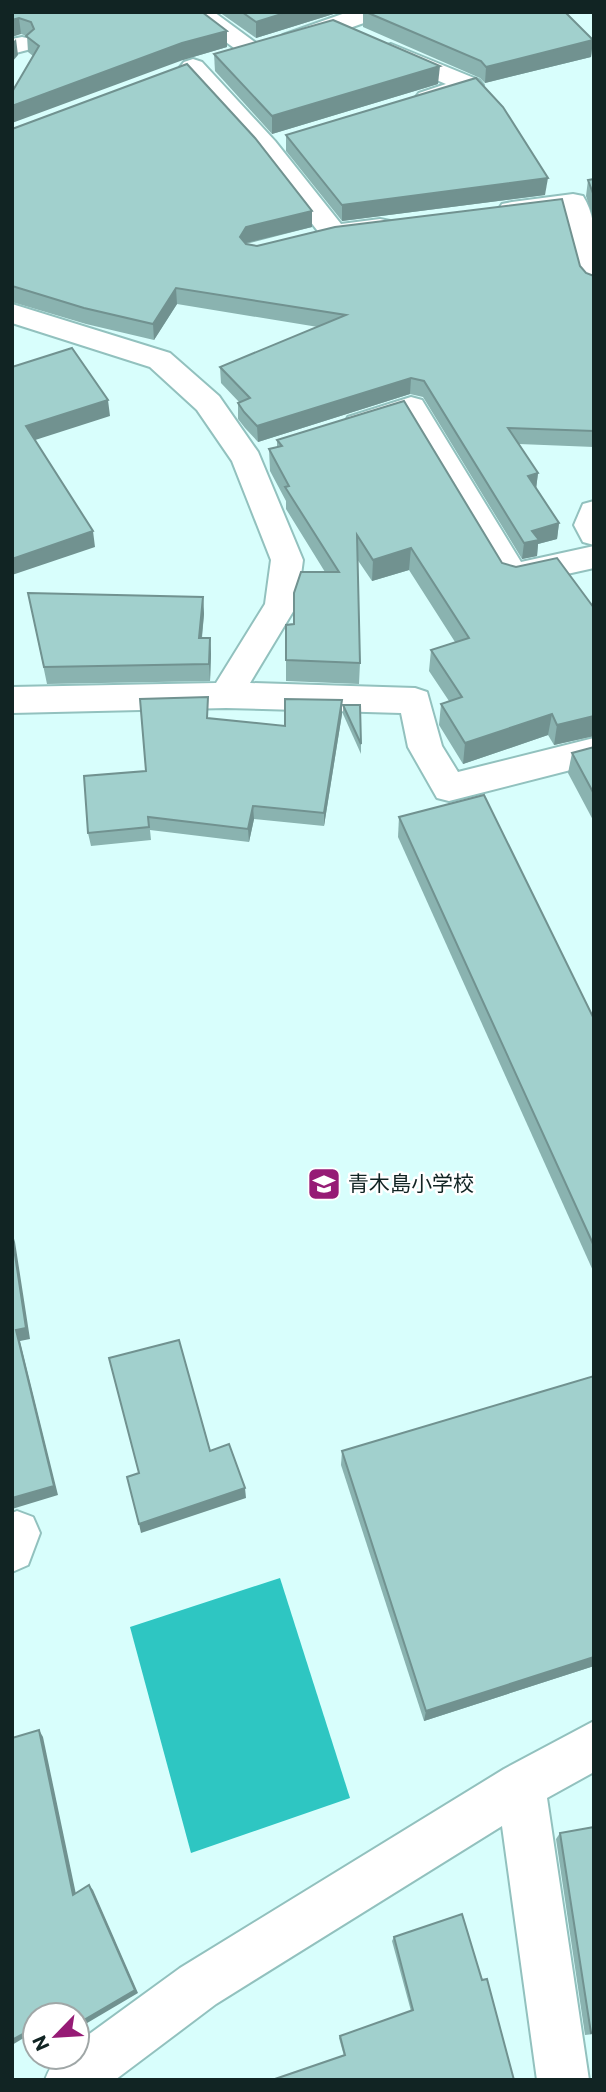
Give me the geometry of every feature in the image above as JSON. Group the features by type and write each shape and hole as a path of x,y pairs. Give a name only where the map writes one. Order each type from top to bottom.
{"street":[{"path":"197,12 254,51"},
{"path":"167,77 193,67 335,27 372,12"},
{"path":"335,27 470,86 406,105"},
{"path":"193,67 278,144 321,236 401,225"},
{"path":"480,214 573,202 594,281"},
{"path":"12,313 160,360 260,455 287,560 281,605 226,695"},
{"path":"335,431 411,407 513,576 594,557"},
{"path":"594,512 590,525 594,534"},
{"path":"12,700 226,695 415,701 425,747 449,788 594,751"},
{"path":"71,2080 198,1986 521,1786 594,1745"},
{"path":"521,1786 563,2080"}],"water":[{"path":"280,1578 350,1798 191,1853 130,1627"}],"building":[{"path":"12,12 202,12 227,31 182,43 12,106 12,92 39,46 26,36 34,29 31,22 19,18 12,20"},
{"path":"242,12 288,12 256,22"},
{"path":"366,12 565,12 593,40 486,67 481,61"},
{"path":"333,20 440,66 272,116 214,54"},
{"path":"187,64 255,138 312,211 246,227 240,237 246,244 257,246 335,227 562,199 580,266 586,273 594,276 594,431 508,428 538,473 528,476 559,523 532,531 539,540 524,543 424,381 411,378 257,426 244,412 238,403 250,398 220,367 346,315 176,288 153,324 84,308 12,286 12,129"},
{"path":"476,78 503,107 548,178 342,205 286,135"},
{"path":"594,179 594,196 588,180"},
{"path":"72,348 108,400 26,426 93,531 12,559 12,367"},
{"path":"404,401 502,563 516,567 557,558 594,608 594,716 557,725 552,714 465,743 441,704 462,697 431,650 469,638 411,548 373,560 357,535 360,663 286,660 286,625 294,624 294,593 301,572 339,572 285,487 289,486 269,449 282,446 277,440"},
{"path":"28,593 203,597 199,638 210,638 209,664 44,667"},
{"path":"208,697 207,718 285,726 285,699 342,700 324,813 253,806 248,829 148,817 149,827 88,833 84,776 146,771 140,699"},
{"path":"343,705 360,705 361,744"},
{"path":"594,747 594,794 572,753"},
{"path":"484,795 594,1019 594,1246 399,817"},
{"path":"12,1235 26,1328 16,1330 54,1486 12,1498"},
{"path":"179,1340 210,1451 229,1444 245,1488 139,1524 127,1477 139,1473 109,1358"},
{"path":"594,1376 594,1657 426,1711 342,1451"},
{"path":"39,1730 73,1895 89,1885 135,1990 91,2016 91,2001 21,2001 21,2035 12,2040 12,1738"},
{"path":"594,1827 594,2032 591,2033 560,1833"},
{"path":"462,1914 482,1980 487,1979 514,2080 272,2080 345,2055 340,2036 413,2010 394,1937"}],"place":[{"name":"青木島小学校","path":"324,1184"}]}
